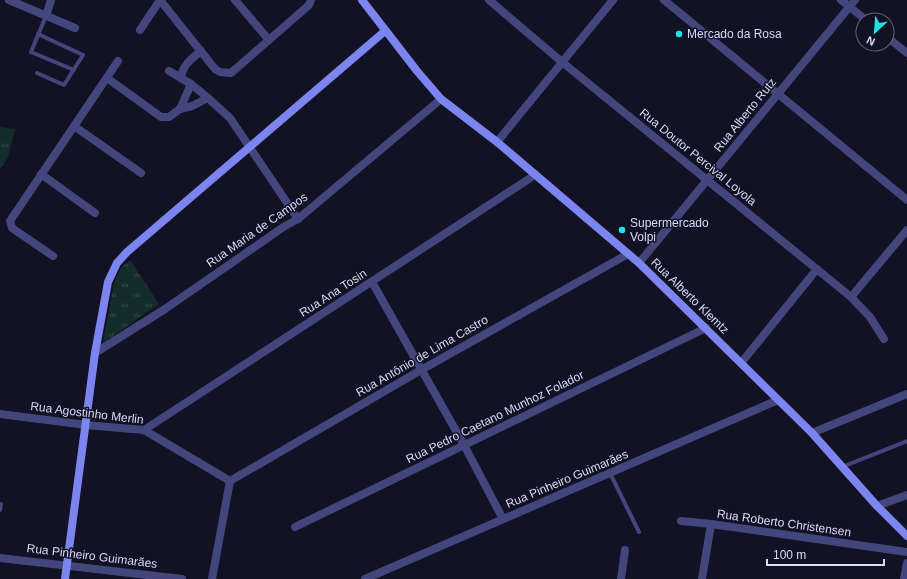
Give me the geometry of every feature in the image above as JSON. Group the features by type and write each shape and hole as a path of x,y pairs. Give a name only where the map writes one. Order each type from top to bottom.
{"street":[{"path":"9,0 75,28"},
{"path":"46,16 51,0"},
{"path":"140,30 160,0 215,69 220,72 231,73 309,6 311,0"},
{"path":"235,0 269,40"},
{"name":"Rua Alberto Klemtz","path":"362,0 417,71 442,99 497,142 639,263 812,433 841,467 907,536"},
{"name":"Rua Doutor Percival Loyola","path":"489,0 562,62 852,297 870,317 884,339"},
{"path":"497,142 613,0"},
{"path":"664,0 907,200"},
{"path":"841,0 856,12"},
{"name":"Rua Alberto Rutz","path":"639,263 855,0"},
{"path":"65,579 95,353 108,282 117,263 127,252 385,31"},
{"path":"895,43 907,53"},
{"path":"181,77 183,69 192,58 201,51"},
{"path":"53,256 12,228 10,221 118,61"},
{"path":"169,71 191,84 230,118 298,219"},
{"path":"107,78 161,117 169,117 180,109 192,106 208,98"},
{"path":"180,109 191,84"},
{"name":"Rua Maria de Campos","path":"95,353 165,309 285,226 298,219 442,99"},
{"path":"74,126 141,173"},
{"path":"41,174 95,213"},
{"name":"Rua Ana Tosin","path":"144,430 535,175"},
{"path":"852,297 907,230"},
{"name":"Rua Antônio de Lima Castro","path":"230,481 421,370 628,254"},
{"path":"741,363 817,269"},
{"path":"372,282 464,445 502,520"},
{"name":"Rua Pedro Caetano Munhoz Folador","path":"295,527 706,328"},
{"path":"812,433 907,394"},
{"name":"Rua Pinheiro Guimarães","path":"366,579 778,400"},
{"name":"Rua Agostinho Merlin","path":"0,414 86,425 144,430 230,481"},
{"path":"212,579 230,481"},
{"path":"877,506 907,495"},
{"name":"Rua Roberto Christensen","path":"681,521 907,552"},
{"path":"702,579 710,524"},
{"path":"621,579 625,550"},
{"name":"Rua Pinheiro Guimarães","path":"0,558 182,579"},
{"path":"904,579 907,563"}],"lane":[{"path":"46,16 31,52 74,70"},
{"path":"37,73 64,85 83,55 38,34"},
{"path":"841,467 907,441"},
{"path":"610,473 640,532"},
{"path":"0,510 1,504"}],"green space":[{"path":"0,127 15,129 8,157 0,169"},
{"path":"130,260 159,304 103,343 114,283 121,268"}],"place":[{"name":"Mercado da Rosa","path":"679,34"},
{"name":"Supermercado Volpi","path":"622,230"}]}
